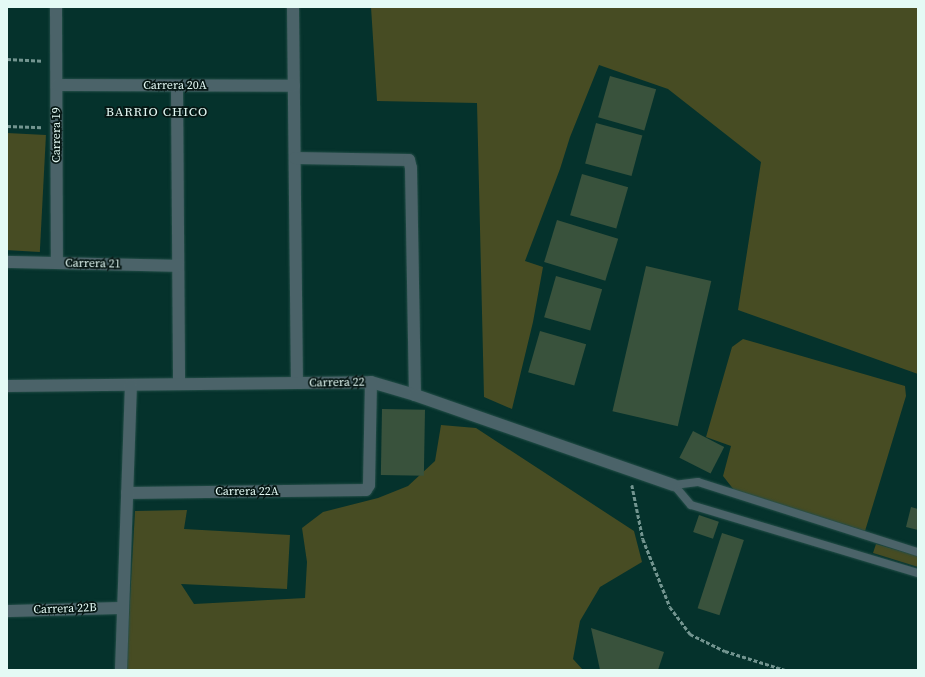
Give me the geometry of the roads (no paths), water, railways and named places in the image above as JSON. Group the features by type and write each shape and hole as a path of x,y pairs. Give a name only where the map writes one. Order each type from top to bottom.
{"street":[{"name":"Carrera 19","path":"56,7 57,263"},
{"path":"293,7 297,383"},
{"name":"Carrera 20A","path":"57,85 294,86"},
{"path":"177,86 179,384"},
{"path":"294,158 409,160 411,168 415,394"},
{"name":"Carrera 21","path":"7,262 178,266"},
{"name":"Carrera 22","path":"7,386 371,382 415,394 674,485"},
{"name":"Carrera 22A","path":"127,493 366,490 369,485 371,382"},
{"path":"121,670 131,385"},
{"name":"Carrera 22B","path":"7,611 123,608"}],"lane":[{"path":"674,485 698,482 918,552"},
{"path":"674,485 691,505 918,573"}],"district":[{"name":"BARRIO CHICO","path":"157,112"}]}
